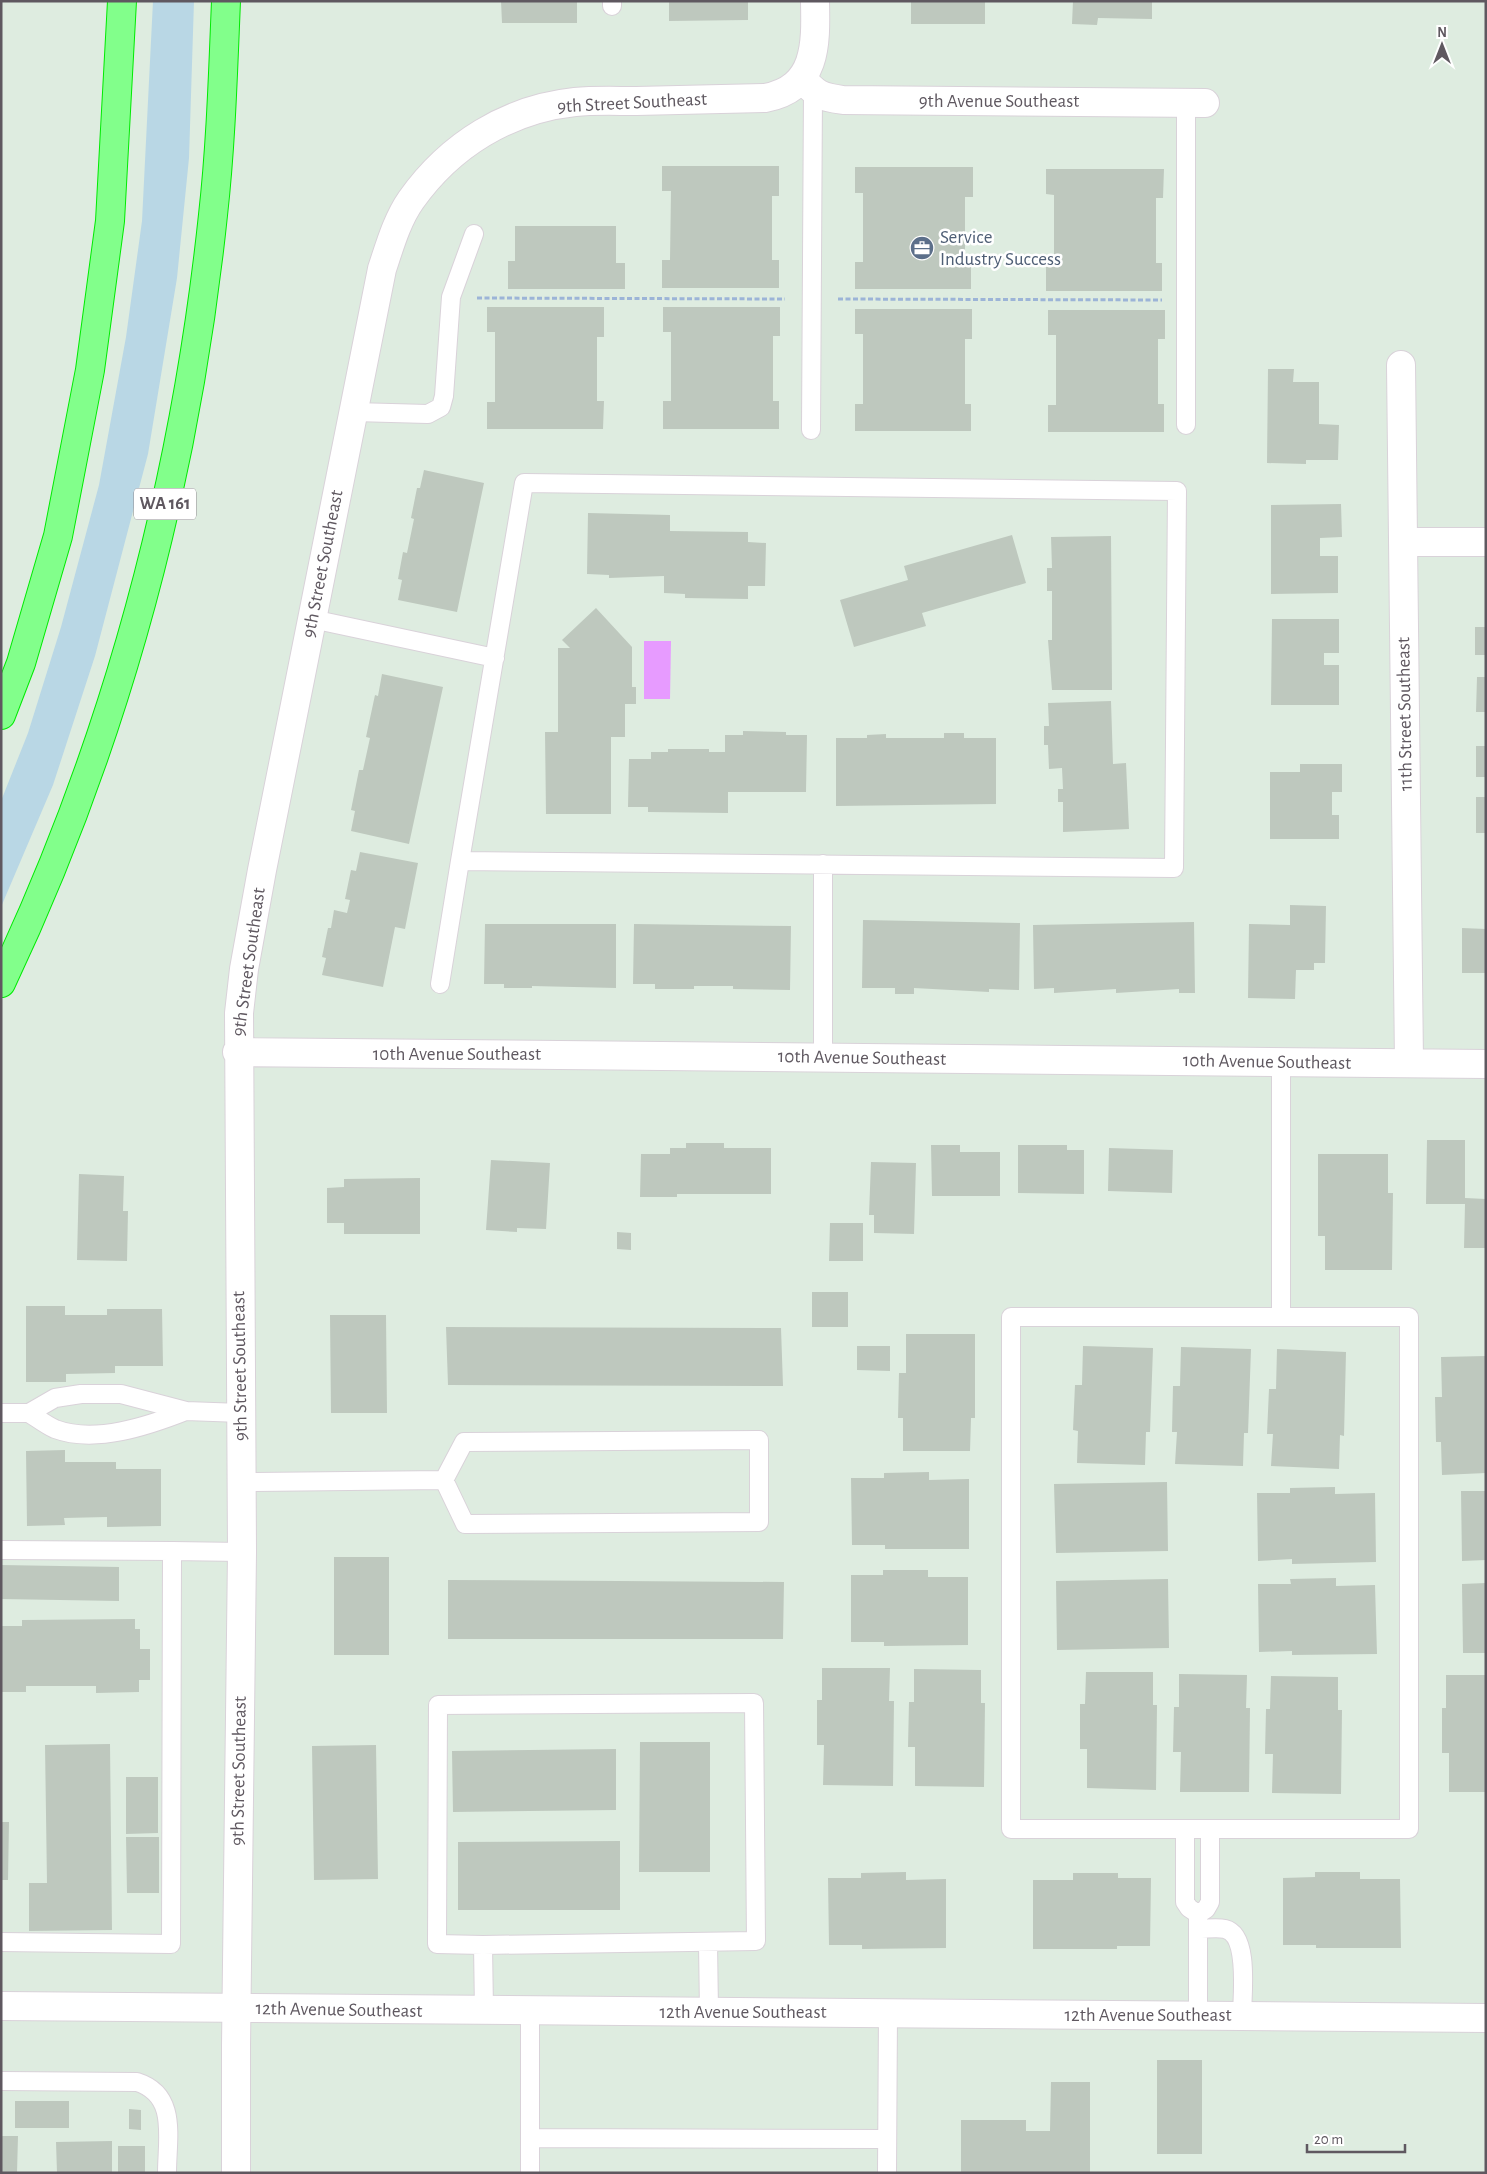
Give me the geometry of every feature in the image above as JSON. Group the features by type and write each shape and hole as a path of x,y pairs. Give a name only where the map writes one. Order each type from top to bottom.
{"highway":[{"path":"1,715 20,663 58,536 90,370 110,221 122,1"},
{"name":"WA 161","path":"1,982 31,920 82,790 119,686 157,547 193,370 213,214 226,1"}],"street":[{"path":"808,85 809,66 814,49 815,1"},
{"name":"9th Avenue Southeast","path":"808,85 825,98 843,100 1195,103"},
{"name":"9th Street Southeast","path":"236,2173 236,2009 242,1552 239,1013 245,960 382,269 392,236 411,201 435,171 466,141 498,124 539,109 575,102 765,98 781,95 808,85"},
{"name":"11th Street Southeast","path":"1401,365 1409,1063"},
{"path":"1403,542 1486,542"},
{"name":"10th Avenue Southeast","path":"238,1052 1486,1064"},
{"name":"12th Avenue Southeast","path":"1,2006 484,2012 1486,2018"}],"lane":[{"path":"808,85 811,430"},
{"path":"1186,425 1186,300 1195,103"},
{"path":"354,412 428,414 442,407 451,297 474,234"},
{"path":"440,984 460,861 524,484 1177,490 1174,868 460,861"},
{"path":"312,619 495,658"},
{"path":"823,864 823,1057"},
{"path":"1282,1062 1282,1317"},
{"path":"1011,1317 1282,1317 1409,1317 1409,1829 1011,1829 1011,1317"},
{"path":"1,1413 29,1413 55,1398 81,1394 121,1394 186,1412 241,1413"},
{"path":"29,1413 55,1429 81,1433 122,1433 147,1427 186,1412"},
{"path":"759,1440 759,1522 465,1524 444,1480 464,1442 759,1440"},
{"path":"242,1482 444,1480"},
{"path":"1,1550 242,1552"},
{"path":"1,1942 171,1944 172,1551"},
{"path":"754,1702 756,1941 483,1945 437,1944 438,1705 754,1702"},
{"path":"1185,1829 1185,1902 1198,1921 1225,1929 1237,1939 1242,1961 1242,2016"},
{"path":"1198,2015 1198,1921 1210,1902 1210,1829"},
{"path":"708,1942 709,2012"},
{"path":"483,1945 484,2012"},
{"path":"530,2012 530,2173"},
{"path":"887,2173 888,2013"},
{"path":"1,2081 137,2082 148,2086 163,2100 167,2110 167,2173"},
{"path":"530,2138 887,2139"}],"path":[{"path":"451,297 787,298"},
{"path":"837,298 1186,300"}],"shaded area":[{"path":"153,1 194,1 189,158 177,278 148,454 95,656 53,785 1,907 1,801 28,733 61,627 99,485 126,337 142,221"},
{"path":"644,641 671,641 670,699 644,699"}],"building":[{"path":"501,1 577,1 577,23 502,23"},
{"path":"669,1 748,1 748,20 669,21"},
{"path":"911,1 985,1 985,24 911,24"},
{"path":"1073,1 1152,1 1152,19 1098,18 1097,25 1072,24"},
{"path":"662,166 779,166 779,196 772,196 772,260 779,260 779,288 662,288 662,260 670,260 671,191 662,191"},
{"path":"855,167 973,167 973,197 965,197 965,262 971,262 971,289 855,289 855,262 863,262 863,193 855,193"},
{"path":"1046,169 1164,169 1163,198 1156,198 1156,263 1162,263 1162,291 1046,291 1046,264 1054,264 1054,195 1046,194"},
{"path":"515,226 616,226 616,263 625,263 625,289 508,289 508,261 515,261"},
{"path":"487,307 604,307 604,337 597,337 597,401 604,401 603,429 487,429 487,402 495,402 495,332 487,332"},
{"path":"663,307 780,307 780,336 773,336 773,401 779,401 779,429 663,429 663,401 671,401 671,332 663,332"},
{"path":"855,309 972,309 972,339 965,339 965,404 971,404 971,431 855,431 855,404 863,404 863,334 855,334"},
{"path":"1048,310 1165,310 1165,339 1158,339 1158,404 1164,404 1164,432 1048,432 1048,405 1056,405 1056,335 1048,335"},
{"path":"1268,369 1294,369 1293,382 1319,382 1319,424 1339,425 1338,460 1306,460 1306,464 1267,463"},
{"path":"424,470 484,483 457,612 398,600 402,580 398,579 403,552 407,553 414,519 411,518 417,488 420,488"},
{"path":"1341,504 1342,537 1320,538 1320,556 1338,556 1338,593 1271,594 1271,505"},
{"path":"588,513 670,515 670,531 748,532 748,542 766,543 765,586 748,586 748,599 685,598 685,594 664,593 664,576 609,578 609,575 587,574"},
{"path":"1012,535 1026,583 922,613 926,626 854,647 840,600 908,580 904,566"},
{"path":"1111,536 1112,690 1052,690 1048,640 1052,640 1052,591 1047,591 1047,568 1052,568 1051,537"},
{"path":"596,608 632,647 632,687 636,687 636,704 625,704 625,737 611,737 611,814 546,814 545,732 558,732 558,648 570,648 562,640"},
{"path":"1272,619 1339,619 1339,653 1324,653 1324,665 1339,665 1339,705 1271,705"},
{"path":"1475,627 1486,627 1486,655 1475,655"},
{"path":"382,674 443,687 409,844 351,831 355,811 351,810 359,770 363,770 370,738 366,737 375,695 378,696"},
{"path":"1477,677 1486,677 1486,712 1476,712"},
{"path":"1111,701 1113,764 1126,763 1129,829 1063,832 1063,802 1058,802 1058,789 1063,789 1062,768 1049,769 1048,745 1044,745 1044,726 1049,726 1048,703"},
{"path":"743,731 786,732 786,735 807,735 806,792 728,792 728,813 648,812 648,807 628,807 629,759 651,759 651,752 668,752 668,749 709,749 709,752 725,752 725,735 743,735"},
{"path":"944,733 964,733 964,738 996,738 996,804 836,806 836,738 867,738 867,735 886,734 886,738 944,738"},
{"path":"1476,746 1486,746 1486,777 1476,777"},
{"path":"1300,764 1342,764 1342,792 1332,792 1332,815 1339,815 1339,839 1270,839 1270,772 1300,772"},
{"path":"1476,797 1486,797 1486,833 1476,833"},
{"path":"360,852 418,863 405,929 395,927 383,987 322,975 326,958 322,957 328,928 331,928 334,910 347,913 350,900 345,899 351,870 356,871"},
{"path":"1290,905 1326,906 1325,963 1314,963 1314,970 1296,970 1295,999 1248,998 1249,924 1290,925"},
{"path":"863,920 1020,923 1019,990 989,989 989,992 914,988 914,994 895,994 895,988 862,988"},
{"path":"1194,922 1195,993 1179,993 1179,989 1116,993 1116,989 1054,993 1054,988 1034,989 1033,925"},
{"path":"485,924 616,924 616,988 532,986 532,988 504,988 504,984 484,984"},
{"path":"634,924 791,926 790,990 733,989 733,986 655,989 655,984 633,984"},
{"path":"1462,928 1486,929 1486,973 1462,973"},
{"path":"1427,1140 1465,1140 1465,1198 1486,1199 1486,1248 1464,1248 1465,1204 1426,1204"},
{"path":"686,1143 724,1143 724,1148 771,1148 771,1194 677,1194 677,1197 640,1197 641,1154 670,1154 670,1148 686,1148"},
{"path":"931,1145 960,1145 960,1152 1000,1152 1000,1196 932,1196"},
{"path":"1018,1145 1067,1145 1067,1150 1084,1150 1084,1194 1018,1193"},
{"path":"1109,1148 1173,1150 1172,1193 1108,1191"},
{"path":"1318,1154 1388,1154 1388,1193 1393,1193 1392,1270 1325,1270 1325,1236 1318,1236"},
{"path":"491,1160 550,1163 546,1229 517,1228 517,1232 486,1230"},
{"path":"871,1162 916,1163 914,1234 874,1233 874,1215 869,1215"},
{"path":"79,1174 124,1176 123,1211 128,1211 127,1261 77,1260"},
{"path":"420,1178 420,1234 344,1234 344,1223 327,1223 327,1188 344,1187 344,1179"},
{"path":"830,1223 863,1223 863,1261 829,1261"},
{"path":"617,1232 631,1233 631,1250 617,1249"},
{"path":"812,1292 848,1292 848,1327 812,1327"},
{"path":"26,1306 65,1306 65,1315 107,1315 107,1309 162,1309 163,1366 115,1366 115,1373 66,1374 66,1382 26,1382"},
{"path":"330,1315 386,1315 387,1413 331,1413"},
{"path":"446,1327 781,1328 783,1386 448,1385"},
{"path":"906,1334 975,1334 975,1418 971,1418 970,1451 903,1451 903,1418 898,1418 899,1373 906,1373"},
{"path":"857,1346 890,1346 890,1371 857,1370"},
{"path":"1083,1346 1153,1348 1150,1432 1146,1432 1145,1465 1077,1463 1078,1431 1073,1430 1075,1385 1082,1385"},
{"path":"1181,1347 1251,1349 1248,1433 1244,1433 1243,1466 1175,1464 1177,1432 1172,1432 1173,1386 1180,1386"},
{"path":"1277,1349 1346,1352 1344,1436 1340,1435 1339,1469 1271,1466 1273,1434 1267,1434 1269,1389 1276,1389"},
{"path":"1486,1356 1486,1473 1442,1475 1441,1442 1436,1442 1435,1397 1442,1397 1441,1357"},
{"path":"65,1450 65,1462 116,1462 116,1469 161,1469 161,1526 107,1527 107,1517 64,1518 65,1525 27,1526 26,1451"},
{"path":"929,1472 929,1480 969,1479 969,1549 885,1549 885,1545 852,1545 851,1478 884,1478 884,1473"},
{"path":"1167,1482 1168,1551 1056,1553 1054,1484"},
{"path":"1335,1487 1335,1494 1375,1493 1376,1562 1292,1564 1292,1559 1258,1561 1257,1493 1290,1493 1290,1488"},
{"path":"1461,1491 1486,1491 1486,1560 1462,1561"},
{"path":"334,1557 389,1557 389,1655 334,1655"},
{"path":"1,1565 119,1567 119,1601 1,1599"},
{"path":"883,1570 928,1570 928,1577 968,1577 968,1645 884,1646 884,1642 851,1642 851,1575 883,1575"},
{"path":"1336,1578 1336,1586 1375,1585 1377,1654 1292,1655 1292,1651 1259,1652 1258,1584 1291,1584 1290,1579"},
{"path":"1168,1579 1169,1648 1057,1650 1056,1581"},
{"path":"448,1580 784,1582 783,1639 448,1639"},
{"path":"1486,1583 1486,1653 1463,1653 1462,1584"},
{"path":"135,1619 135,1629 140,1629 140,1649 150,1649 150,1680 139,1680 139,1692 96,1693 96,1686 26,1686 26,1692 1,1692 1,1626 22,1626 22,1620"},
{"path":"822,1668 890,1668 889,1701 894,1701 893,1786 823,1785 824,1745 817,1745 817,1700 822,1700"},
{"path":"914,1669 981,1670 981,1703 985,1703 984,1787 915,1786 915,1747 908,1747 909,1702 914,1702"},
{"path":"1086,1672 1153,1672 1153,1705 1157,1705 1156,1790 1087,1788 1087,1749 1080,1749 1080,1704 1085,1704"},
{"path":"1179,1674 1247,1675 1246,1708 1250,1708 1249,1792 1180,1792 1181,1752 1173,1752 1174,1707 1179,1707"},
{"path":"1446,1675 1486,1675 1486,1792 1449,1792 1449,1753 1442,1753 1442,1708 1446,1708"},
{"path":"1271,1676 1338,1677 1338,1710 1342,1710 1341,1794 1272,1793 1273,1754 1265,1754 1266,1709 1270,1709"},
{"path":"640,1742 710,1742 710,1872 639,1872"},
{"path":"110,1744 112,1930 29,1931 29,1883 47,1883 45,1745"},
{"path":"376,1745 378,1879 314,1880 312,1746"},
{"path":"616,1749 616,1810 453,1812 452,1751"},
{"path":"126,1777 158,1777 158,1833 126,1834"},
{"path":"1,1822 9,1822 8,1880 1,1880"},
{"path":"126,1837 159,1837 159,1893 127,1893"},
{"path":"620,1841 620,1910 458,1910 458,1842"},
{"path":"906,1872 906,1880 946,1879 946,1948 862,1949 862,1945 829,1945 828,1878 861,1878 861,1873"},
{"path":"1315,1872 1360,1872 1360,1879 1400,1879 1401,1948 1316,1948 1316,1945 1283,1945 1283,1878 1315,1877"},
{"path":"1073,1873 1118,1873 1118,1878 1151,1878 1150,1946 1117,1946 1117,1949 1033,1949 1033,1880 1073,1880"},
{"path":"1157,2060 1202,2060 1202,2154 1157,2154"},
{"path":"1051,2082 1090,2082 1090,2173 961,2173 961,2120 1026,2120 1026,2131 1050,2131"},
{"path":"15,2101 69,2101 69,2128 15,2128"},
{"path":"129,2109 141,2110 141,2130 129,2129"},
{"path":"1,2136 18,2136 17,2173 1,2173"},
{"path":"112,2141 112,2173 57,2173 56,2142"},
{"path":"118,2146 145,2146 145,2173 118,2173"}],"place":[{"name":"Service Industry Success","path":"922,248"}]}
